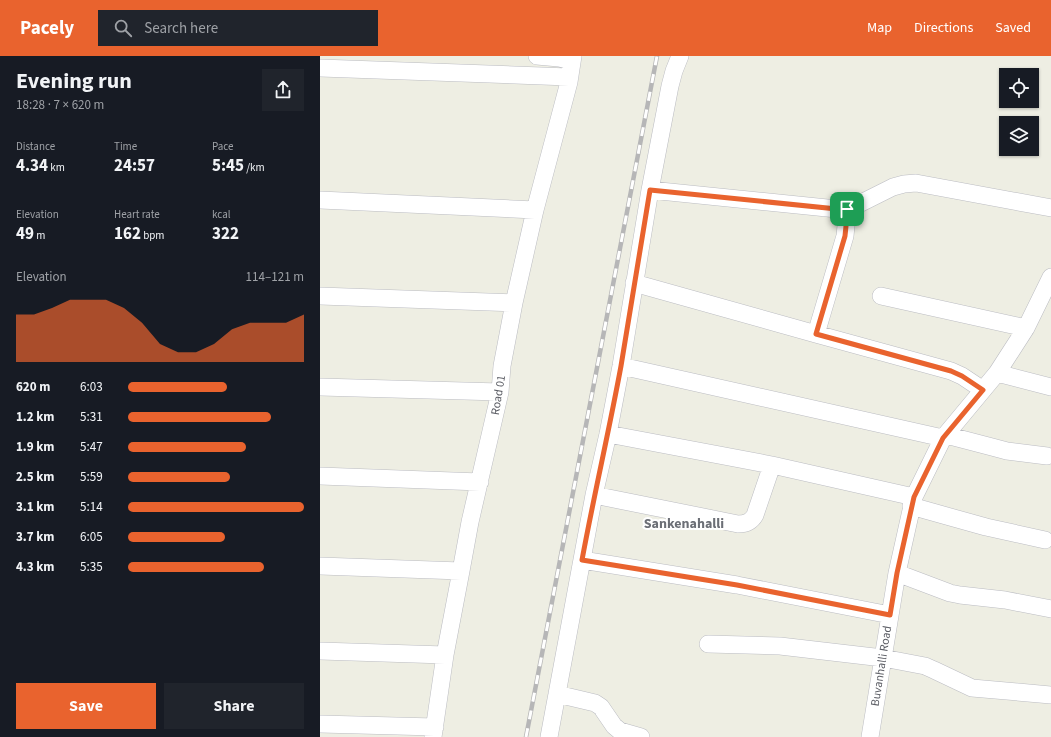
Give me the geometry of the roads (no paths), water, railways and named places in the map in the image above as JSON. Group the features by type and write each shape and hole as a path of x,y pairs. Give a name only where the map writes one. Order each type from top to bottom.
{"street":[{"path":"537,56 553,58 572,65"},
{"path":"549,737 594,495 608,434 621,366 650,190 670,86 680,56"},
{"path":"320,68 572,65"},
{"name":"Road 01","path":"434,732 445,655 470,522 500,392 502,366 514,303 535,210 572,65"},
{"path":"650,190 847,209 893,187 916,183 1051,208"},
{"path":"320,200 535,210"},
{"path":"816,334 845,236 847,209"},
{"name":"Buvanhalli Road","path":"870,737 897,573 912,501 945,436 998,373 1026,328 1051,277"},
{"path":"634,283 951,371 962,376 983,390"},
{"path":"320,296 514,303"},
{"path":"880,296 1026,328"},
{"path":"621,366 945,436 992,448 1048,456"},
{"path":"998,373 1051,387"},
{"path":"320,387 500,392"},
{"path":"608,434 772,465 912,501 986,527 1045,540"},
{"path":"594,495 744,524 748,523 755,515 772,465"},
{"path":"320,476 480,482"},
{"path":"582,560 737,585 890,615"},
{"path":"320,566 461,571"},
{"path":"897,573 950,593 1005,600 1051,609"},
{"path":"708,644 780,646 883,658 925,666 972,688 1051,696"},
{"path":"320,651 445,655"},
{"path":"557,694 595,703 601,706 614,726 620,731 641,737"},
{"path":"320,724 434,732"}],"railway":[{"path":"526,737 657,56"}],"district":[{"name":"Sankenahalli","path":"684,523"}]}
